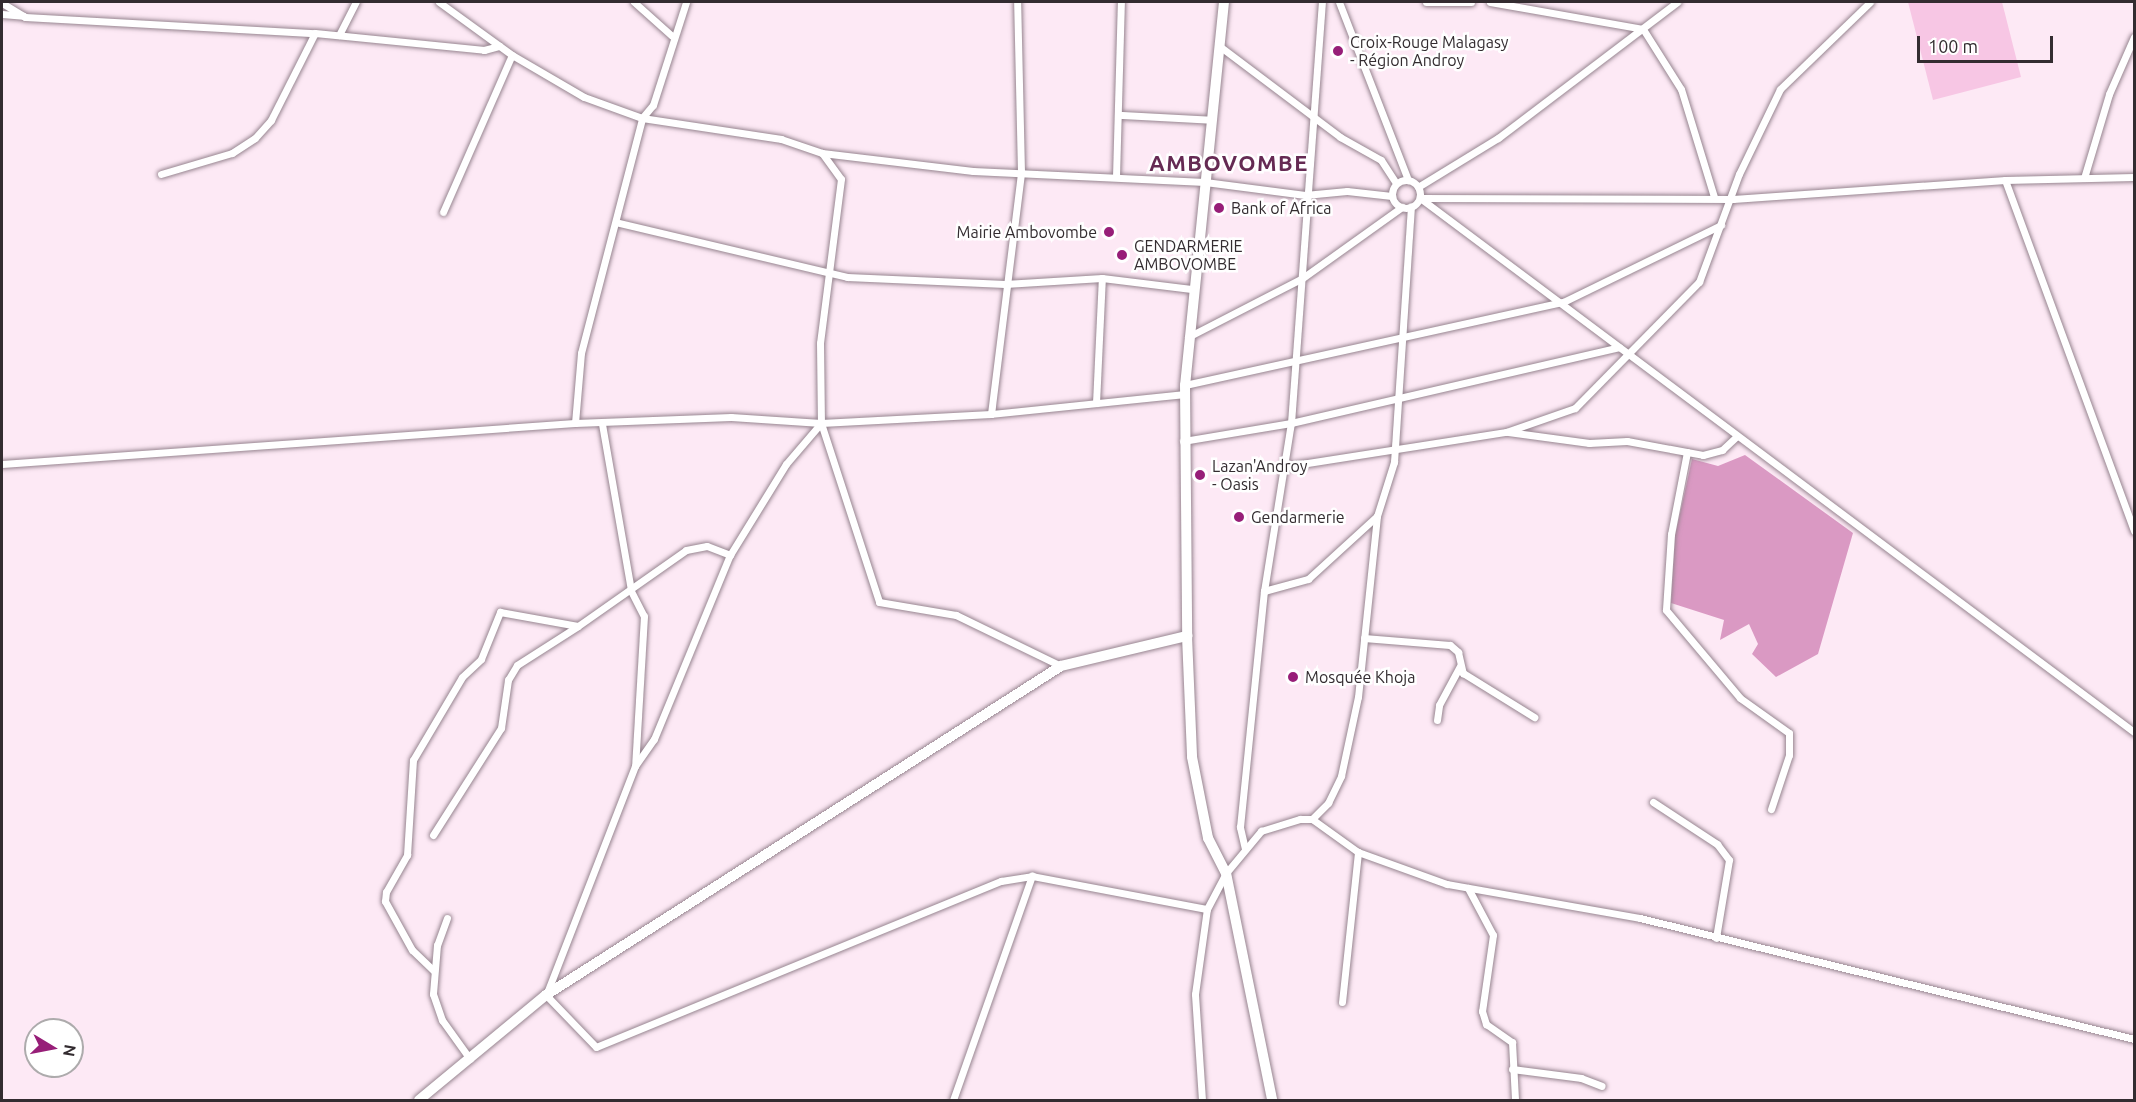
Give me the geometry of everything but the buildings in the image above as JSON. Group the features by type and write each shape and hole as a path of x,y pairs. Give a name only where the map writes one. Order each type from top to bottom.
{"main road":[{"path":"1224,2 1222,48 1191,289 1184,389 1187,636 1192,757 1208,838 1226,873 1272,1101"},
{"path":"419,1101 546,995 1060,666 1187,636"}],"street":[{"path":"339,35 356,2"},
{"path":"439,2 512,55 584,97 642,118 781,139 822,153 1021,172 1205,182 1305,195 1347,191 1392,196 1402,207"},
{"path":"634,2 672,36"},
{"path":"575,423 581,353 619,223 642,118 653,105 672,36 686,2"},
{"path":"991,414 1005,284 1021,172 1023,74 1017,2"},
{"path":"1116,177 1121,115 1121,2"},
{"path":"1245,849 1240,827 1264,591 1282,466 1291,423 1305,195 1322,2"},
{"path":"1339,2 1408,180 1418,187 1420,198 1563,302 1736,437 1987,616 2134,732"},
{"path":"1426,2 1471,2"},
{"path":"1491,2 1643,29 1681,89 1714,197"},
{"path":"1418,187 1498,138 1677,2"},
{"path":"1282,466 1506,432 1575,408 1630,355 1699,282 1733,199 1739,174 1780,89 1869,2"},
{"path":"2,3 25,17"},
{"path":"2,14 315,33 484,50 499,46"},
{"path":"161,174 232,153 255,138 271,120 315,33"},
{"path":"2084,178 2109,94 2134,37"},
{"path":"1222,48 1312,112 1340,137 1381,160 1396,183"},
{"path":"443,212 512,55"},
{"path":"1121,115 1212,120"},
{"path":"822,153 841,179 820,343 821,423 879,602 956,615 1060,666"},
{"path":"1202,1101 1195,994 1207,909 1226,873 1261,831 1312,819 1328,803 1341,776 1364,638 1377,516 1391,478 1411,207 1420,198 1714,197 1733,199 2005,180 2133,179"},
{"path":"1396,183 1408,180"},
{"path":"2005,180 2134,531"},
{"path":"1392,196 1396,183"},
{"path":"1188,337 1301,279 1402,207 1411,207"},
{"path":"619,223 830,273 1005,284 1102,278 1191,289"},
{"path":"2,464 575,423 602,424 731,417 821,423 991,414 1096,403 1184,389 1294,359 1402,338 1563,302 1721,225"},
{"path":"1096,403 1102,278"},
{"path":"1183,441 1291,423 1619,347"},
{"path":"821,423 786,464 730,555 654,739 635,766 546,995 596,1047 971,891 1032,876 1207,909"},
{"path":"602,424 632,591 644,615 645,638 634,720 635,766"},
{"path":"1506,432 1687,452 1722,450 1736,437"},
{"path":"1687,452 1671,534 1666,610 1740,698 1789,733 1789,755 1772,809"},
{"path":"1264,591 1308,579 1377,516"},
{"path":"433,835 501,728 508,680 517,665 632,591 686,550 707,546 730,555"},
{"path":"435,971 412,950 385,901 407,855 413,760 462,677 481,659 500,612 578,626"},
{"path":"1364,638 1450,645 1458,651 1460,666 1437,720"},
{"path":"1460,666 1474,681 1534,717"},
{"path":"1653,802 1717,844 1729,861 1716,938"},
{"path":"1312,819 1358,852 1468,888 1640,918 2134,1039"},
{"path":"1342,1002 1358,852"},
{"path":"953,1101 1032,876"},
{"path":"1468,888 1493,935 1482,1011 1486,1024 1512,1042 1515,1101"},
{"path":"447,918 435,971 433,994 442,1020 470,1059"},
{"path":"1512,1069 1581,1078 1602,1086"}],"shaded area":[{"path":"1908,2 2002,2 2021,77 1933,100"},
{"path":"1745,455 1853,533 1818,654 1776,677 1752,654 1758,644 1749,624 1720,640 1724,620 1671,603 1675,536 1692,459 1718,466"}],"place":[{"name":"Croix-Rouge Malagasy - Région Androy","path":"1338,51"},
{"name":"Bank of Africa","path":"1219,208"},
{"name":"Mairie Ambovombe","path":"1109,232"},
{"name":"GENDARMERIE AMBOVOMBE","path":"1122,255"},
{"name":"Lazan'Androy - Oasis","path":"1200,475"},
{"name":"Gendarmerie","path":"1239,517"},
{"name":"Mosquée Khoja","path":"1293,677"}],"district":[{"name":"AMBOVOMBE","path":"1229,163"}]}
